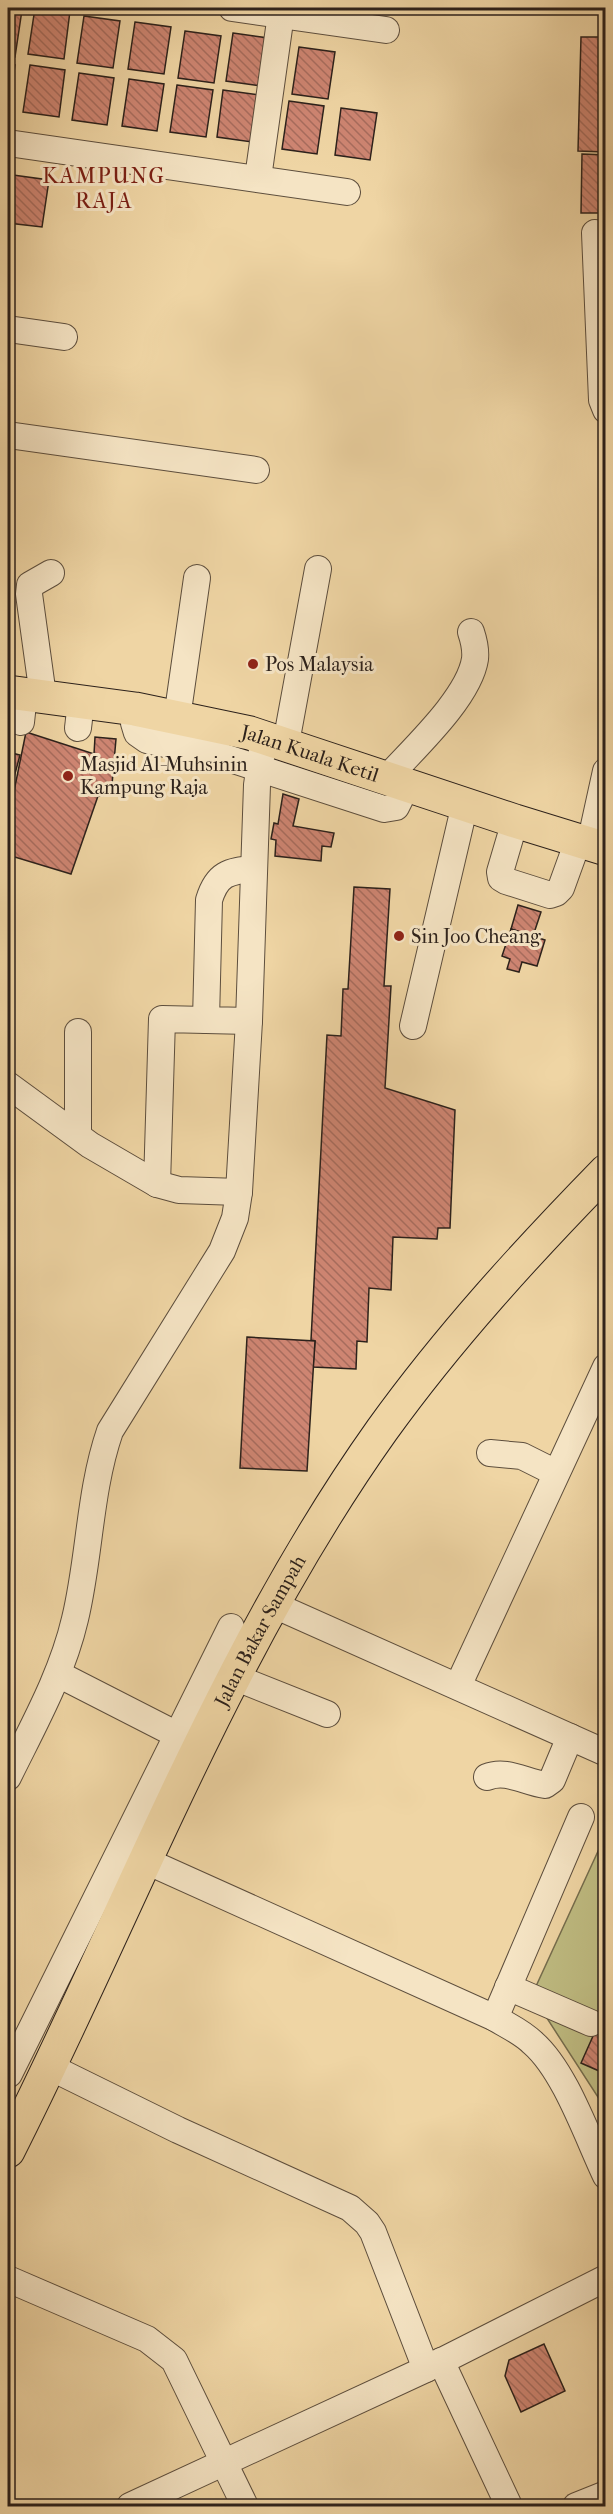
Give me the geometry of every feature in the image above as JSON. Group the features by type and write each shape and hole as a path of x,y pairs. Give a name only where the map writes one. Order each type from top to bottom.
{"main road":[{"name":"Jalan Kuala Ketil","path":"24,701 80,715 135,709 177,718 224,742 270,749 397,781 591,844"},
{"name":"Jalan Bakar Sampah","path":"8,2151 44,2080 144,1860 188,1740 234,1677 274,1605 381,1432 451,1339 521,1259 606,1171"}],"street":[{"path":"232,8 387,30"},
{"path":"258,178 280,14"},
{"path":"8,143 346,192"},
{"path":"596,233 602,400 606,410"},
{"path":"8,329 64,337"},
{"path":"8,435 256,470"},
{"path":"8,1778 58,1674 76,1617 85,1572 99,1464 110,1431 222,1251 235,1218 239,1192 249,1020 254,869 270,749 318,569"},
{"path":"24,701 30,585 51,573"},
{"path":"177,718 197,578"},
{"path":"397,781 461,693 475,660 475,647 471,632"},
{"path":"135,709 134,723 137,733 147,740 224,742"},
{"path":"515,821 500,872 501,878 550,895 556,893 591,844 606,771"},
{"path":"413,1026 465,804"},
{"path":"206,1020 209,900 213,886 223,875 254,869"},
{"path":"157,1184 162,1018 249,1020"},
{"path":"78,1032 78,1135"},
{"path":"8,1086 90,1145 157,1184 179,1190 239,1192"},
{"path":"458,1686 606,1367"},
{"path":"490,1453 522,1456 556,1473"},
{"path":"274,1605 606,1753"},
{"path":"231,1627 188,1740 8,2074 44,2080 178,2130 325,2196 359,2215 373,2232 433,2365 509,2506"},
{"path":"58,1674 188,1740"},
{"path":"234,1677 327,1714"},
{"path":"487,1777 497,1773 506,1774 545,1785 552,1780 570,1737"},
{"path":"495,2018 581,1817"},
{"path":"144,1860 495,2018 533,2042 556,2069 606,2176"},
{"path":"508,1987 591,2023"},
{"path":"130,2506 433,2365 606,2278"},
{"path":"8,2279 147,2339 159,2346 174,2360 245,2506"},
{"path":"576,2506 606,2494"}],"shaded area":[{"path":"605,1836 605,2108 532,1995"}],"building":[{"path":"8,8 22,10 15,57 8,56"},
{"path":"35,8 70,11 64,59 28,54"},
{"path":"84,16 120,21 113,68 77,63"},
{"path":"135,22 171,27 164,74 128,69"},
{"path":"185,31 221,36 214,83 178,78"},
{"path":"233,33 268,38 261,86 226,81"},
{"path":"581,37 606,37 606,152 578,151"},
{"path":"299,47 335,52 328,99 292,94"},
{"path":"8,64 15,65 8,113"},
{"path":"30,65 65,70 59,117 23,112"},
{"path":"79,73 114,78 107,125 72,120"},
{"path":"129,79 164,84 157,131 122,126"},
{"path":"177,85 213,90 206,137 170,132"},
{"path":"223,90 259,95 252,142 217,137"},
{"path":"289,101 324,106 317,154 282,149"},
{"path":"341,108 377,113 370,160 335,155"},
{"path":"582,154 606,155 606,213 581,213"},
{"path":"13,175 49,180 42,227 8,223"},
{"path":"26,732 94,754 95,737 116,739 111,796 98,796 71,874 8,855 9,816"},
{"path":"8,752 20,755 9,796 8,796"},
{"path":"283,794 299,799 293,826 334,833 331,847 322,846 321,861 275,856 276,840 271,839 274,823 278,824"},
{"path":"354,887 390,889 384,986 391,986 385,1088 455,1110 450,1228 438,1228 437,1239 393,1237 391,1290 369,1288 367,1342 357,1341 356,1369 313,1367 315,1341 311,1340 327,1035 341,1036 343,989 348,989"},
{"path":"518,905 541,912 533,936 511,929"},
{"path":"511,929 545,940 537,966 522,962 519,972 507,969 510,959 502,956"},
{"path":"247,1337 315,1341 307,1471 240,1468"},
{"path":"606,2007 606,2074 581,2063"},
{"path":"544,2344 565,2391 521,2412 505,2376 509,2360"}],"place":[{"name":"Pos Malaysia","path":"253,664"},
{"name":"Masjid Al-Muhsinin Kampung Raja","path":"68,776"},
{"name":"Sin Joo Cheang","path":"399,936"}],"district":[{"name":"KAMPUNG RAJA","path":"104,188"}]}
